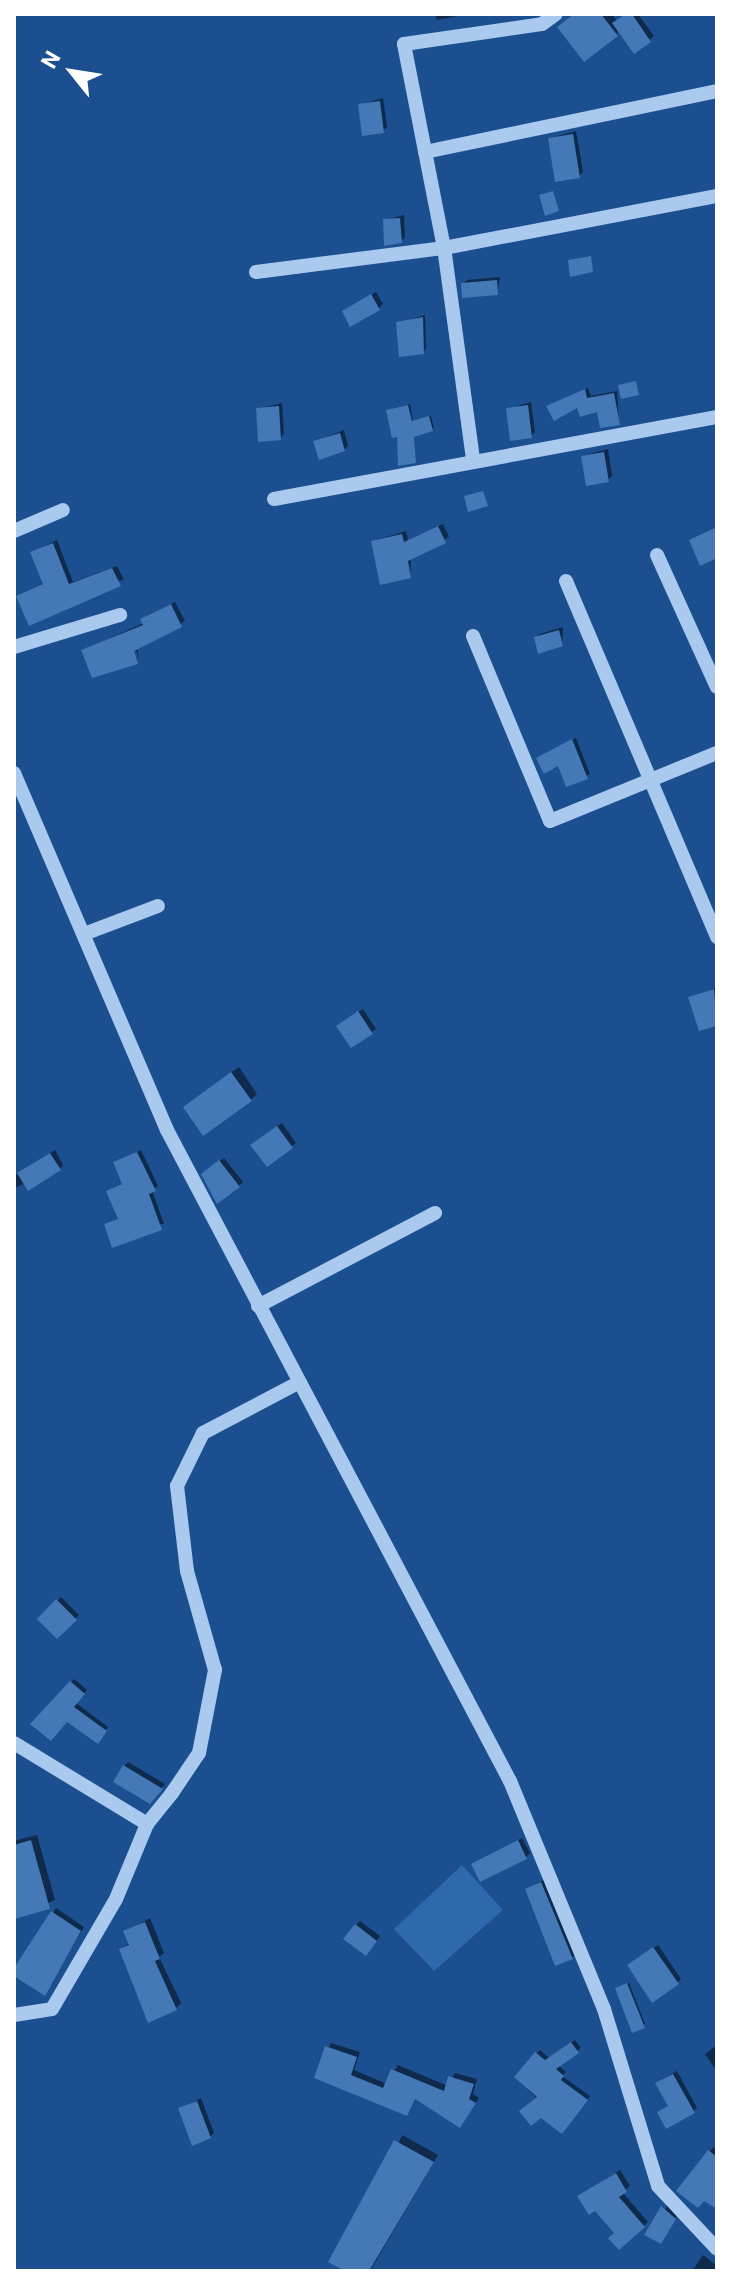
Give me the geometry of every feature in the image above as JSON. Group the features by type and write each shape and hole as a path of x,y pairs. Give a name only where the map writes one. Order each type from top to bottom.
{"street":[{"path":"473,459 444,248 404,44 542,24 556,14"},
{"path":"425,152 717,91"},
{"path":"256,272 444,248 717,196"},
{"path":"274,499 473,459 717,417"},
{"path":"14,531 63,510"},
{"path":"657,555 717,687"},
{"path":"566,581 717,937"},
{"path":"14,647 120,615"},
{"path":"473,636 550,821 717,753"},
{"path":"14,773 167,1130 510,1781 604,2009 658,2186 717,2249"},
{"path":"84,934 158,906"},
{"path":"258,1306 435,1213"},
{"path":"14,2015 52,2009 116,1899 147,1824 199,1753 215,1670 187,1571 177,1486 203,1433 298,1383"},
{"path":"14,1743 147,1824"}],"shaded area":[{"path":"462,1865 503,1910 434,1971 394,1929"}],"building":[{"path":"574,14 601,14 618,36 584,62 557,27"},
{"path":"626,14 632,14 651,42 634,54 612,23"},
{"path":"380,101 384,133 362,136 358,104"},
{"path":"573,134 580,178 555,182 548,138"},
{"path":"553,191 559,211 545,216 539,195"},
{"path":"400,218 402,243 384,246 383,219"},
{"path":"591,256 593,272 570,277 568,260"},
{"path":"497,280 498,295 462,298 461,283"},
{"path":"371,294 380,310 350,327 342,311"},
{"path":"423,317 424,354 399,357 396,322"},
{"path":"636,381 639,395 621,399 618,385"},
{"path":"585,389 587,398 614,393 620,425 600,428 597,412 580,417 577,408 554,421 546,406"},
{"path":"408,405 412,421 429,416 433,431 414,437 416,463 398,466 397,437 392,438 386,410"},
{"path":"528,405 532,438 510,441 506,408"},
{"path":"279,406 281,440 258,442 256,408"},
{"path":"340,433 345,451 319,460 313,441"},
{"path":"604,452 609,482 586,486 581,456"},
{"path":"483,491 488,506 468,512 464,496"},
{"path":"438,526 446,543 408,561 411,578 380,585 371,541 402,534 404,542"},
{"path":"717,527 717,558 700,566 689,540"},
{"path":"53,543 69,584 112,568 121,586 29,626 16,596 43,584 30,552"},
{"path":"171,604 182,627 134,651 138,664 92,678 81,650 143,625 140,619"},
{"path":"559,630 563,646 538,654 534,637"},
{"path":"572,739 588,779 566,787 558,766 544,774 536,758"},
{"path":"714,989 717,1026 699,1031 688,997"},
{"path":"358,1011 373,1034 351,1048 336,1026"},
{"path":"231,1072 252,1101 203,1136 183,1107"},
{"path":"277,1126 293,1148 267,1167 250,1145"},
{"path":"137,1152 156,1191 149,1194 162,1230 112,1248 104,1224 118,1219 106,1191 122,1184 113,1162"},
{"path":"50,1153 61,1170 28,1191 17,1173"},
{"path":"219,1160 240,1187 217,1204 201,1174"},
{"path":"56,1599 77,1620 57,1639 37,1619"},
{"path":"70,1681 85,1694 74,1707 107,1731 98,1744 67,1722 51,1741 30,1724"},
{"path":"123,1765 163,1789 150,1804 113,1782"},
{"path":"31,1840 50,1909 14,1919 14,1845"},
{"path":"518,1840 527,1859 480,1882 471,1864"},
{"path":"541,1882 573,1959 555,1966 525,1889"},
{"path":"51,1911 81,1931 45,1996 14,1976 14,1968"},
{"path":"145,1922 160,1959 155,1961 177,2010 148,2023 119,1949 129,1945 123,1931"},
{"path":"355,1924 377,1941 366,1956 343,1939"},
{"path":"653,1947 679,1984 652,2003 627,1965"},
{"path":"627,1983 645,2028 632,2033 615,1988"},
{"path":"571,2042 579,2053 556,2069 564,2076 561,2080 588,2100 562,2134 541,2118 531,2126 519,2111 537,2097 514,2077 535,2052 545,2060"},
{"path":"325,2046 357,2057 351,2075 383,2088 391,2069 444,2091 448,2076 474,2084 469,2099 476,2103 460,2128 415,2099 407,2116 314,2078"},
{"path":"673,2074 695,2113 666,2129 657,2112 668,2106 655,2083"},
{"path":"197,2101 211,2138 192,2146 178,2108"},
{"path":"394,2140 434,2162 369,2271 345,2271 328,2262"},
{"path":"708,2150 717,2157 717,2209 704,2201 698,2208 676,2191"},
{"path":"616,2173 627,2192 619,2197 645,2227 619,2250 608,2238 614,2233 595,2211 589,2215 577,2196"},
{"path":"661,2206 676,2219 661,2244 644,2235"}]}
